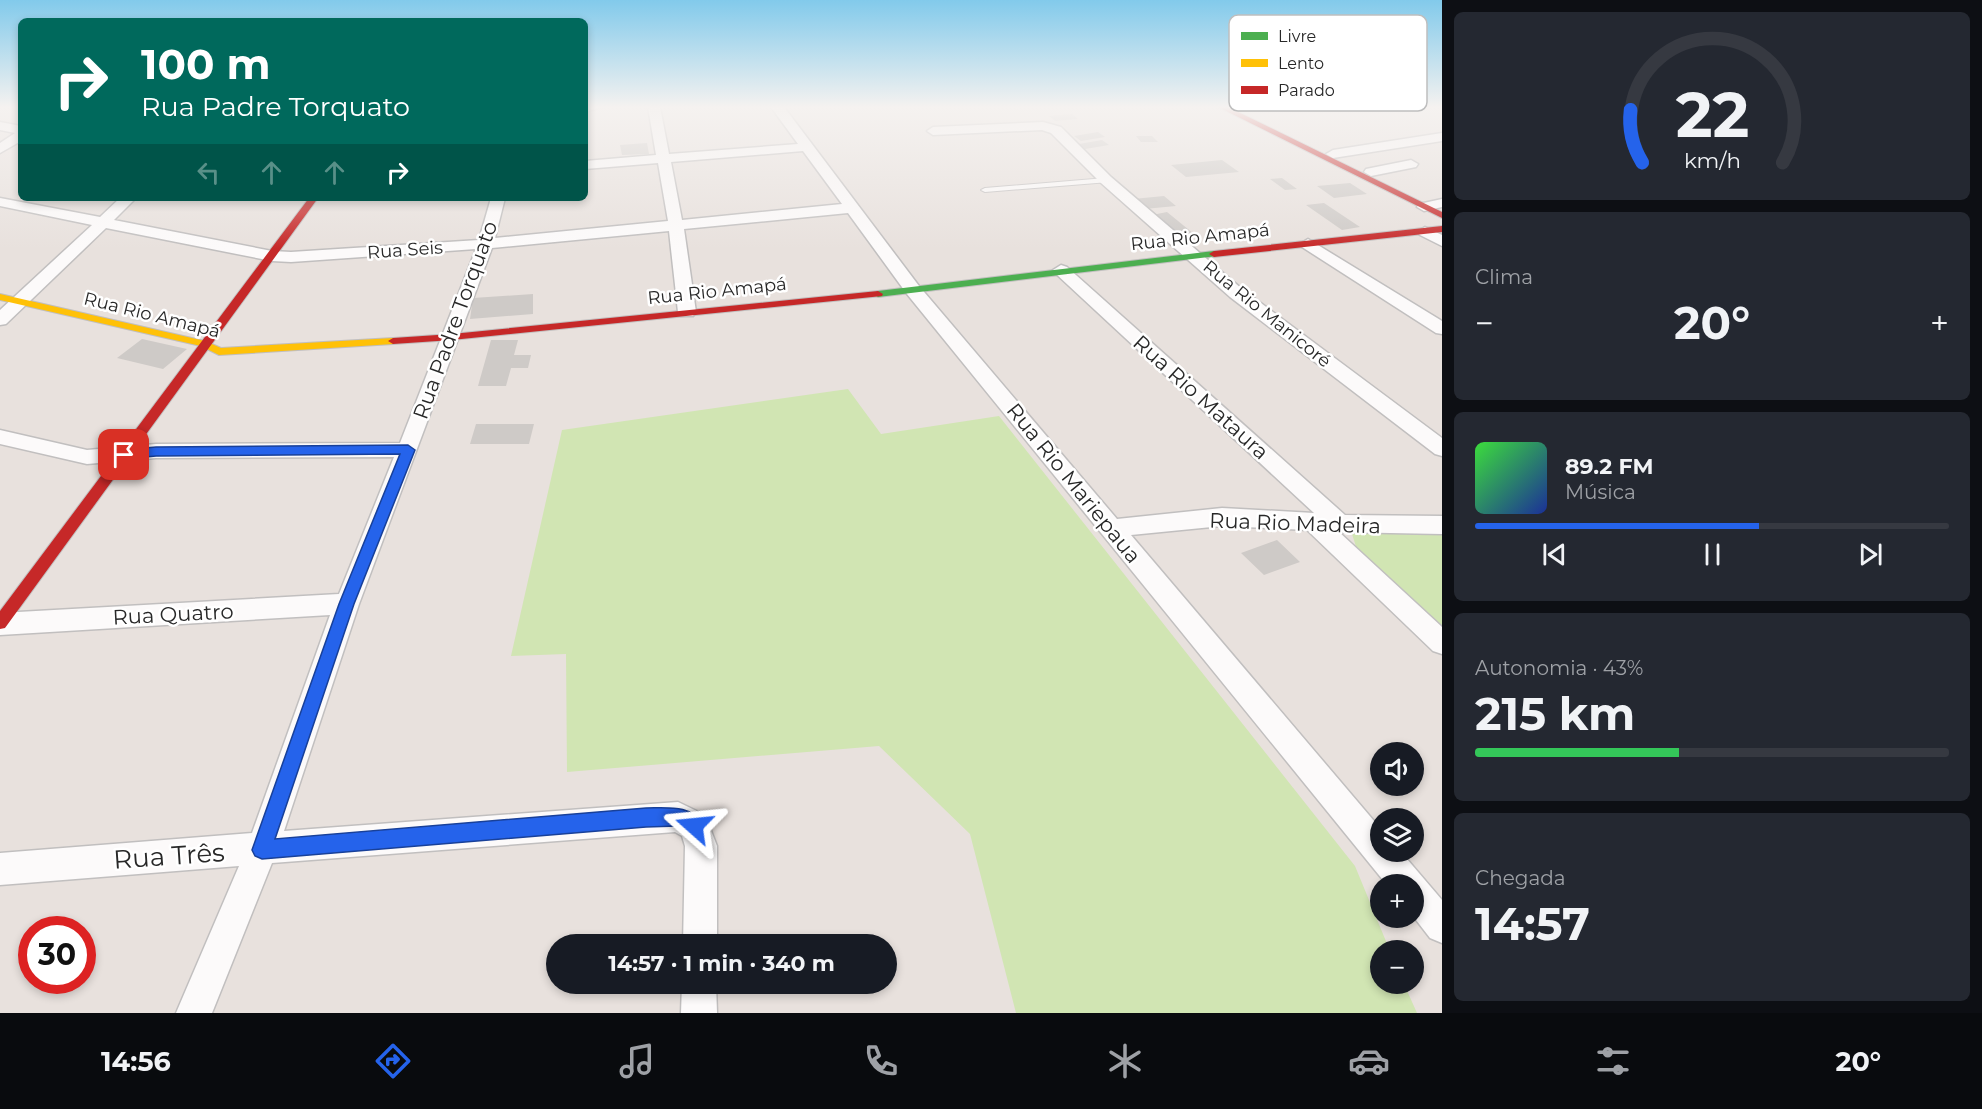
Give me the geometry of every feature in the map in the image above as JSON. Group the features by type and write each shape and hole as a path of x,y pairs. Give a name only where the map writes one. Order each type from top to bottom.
{"street":[{"path":"664,154 687,312"},
{"path":"588,165 721,154"},
{"name":"Rua Rio Mariepaua","path":"811,154 913,290 1370,840"},
{"name":"Rua Rio Manicoré","path":"1080,154 1106,180 1236,293 1442,449"},
{"path":"1324,154 1438,207"},
{"path":"1334,154 1438,207"},
{"path":"1371,172 1411,164"},
{"path":"0,320 126,201"},
{"path":"0,623 312,201"},
{"name":"Rua Padre Torquato","path":"194,1013 262,850 347,604 486,244 497,201"},
{"name":"Rua Seis","path":"0,202 272,256 326,256 486,244 850,208"},
{"name":"Rua Rio Amapá","path":"0,297 205,344 219,352 452,337 913,290 1061,270 1442,229"},
{"path":"1425,232 1442,241"},
{"path":"1308,244 1442,329"},
{"name":"Rua Rio Mataura","path":"1061,270 1341,524"},
{"path":"0,437 87,457 156,451 408,450"},
{"name":"Rua Rio Madeira","path":"1113,528 1222,517 1341,524 1442,525"},
{"path":"1313,522 1442,643"},
{"name":"Rua Quatro","path":"0,623 347,604"},
{"name":"Rua Três","path":"0,869 678,817 694,826 701,846 700,934"},
{"name":"Rua Rio Mariepaua","path":"1388,862 1399,874"},
{"path":"1424,904 1442,926"},
{"path":"699,994 699,1013"}],"lane":[{"path":"985,190 1106,180"}],"green space":[{"path":"848,389 881,434 999,416 1355,866 1370,902 1370,928 1381,928 1385,940 1370,940 1370,994 1408,994 1417,1013 1016,1013 970,834 879,746 567,772 566,654 511,656 562,430"},
{"path":"1442,527 1442,634 1359,556 1352,534"}],"building":[{"path":"1222,160 1239,172 1186,177 1171,165"},
{"path":"1282,178 1297,189 1285,190 1270,179"},
{"path":"1350,183 1367,194 1334,198 1317,186"},
{"path":"1164,196 1176,206 1144,209 1133,199"},
{"path":"1324,203 1360,227 1342,230 1306,205"},
{"path":"1167,212 1194,234 1179,236 1152,215"},
{"path":"533,294 533,314 470,319 473,298"},
{"path":"142,339 187,349 163,369 117,358"},
{"path":"491,340 518,340 514,355 531,355 528,368 511,368 506,386 478,386"},
{"path":"476,424 534,424 529,444 470,444"},
{"path":"1277,540 1300,562 1264,575 1241,553"}],"traffic: fast":[{"path":"878,294 1214,254"}],"traffic: slow":[{"path":"0,297 205,344 219,352 393,341"}],"traffic: jam":[{"path":"1318,154 1442,215"},
{"path":"0,623 312,201"},
{"path":"1214,254 1442,229"},
{"path":"393,341 878,294"}],"route":[{"path":"124,455 156,451 408,450 347,604 262,850 646,818 678,817 694,826"}]}
